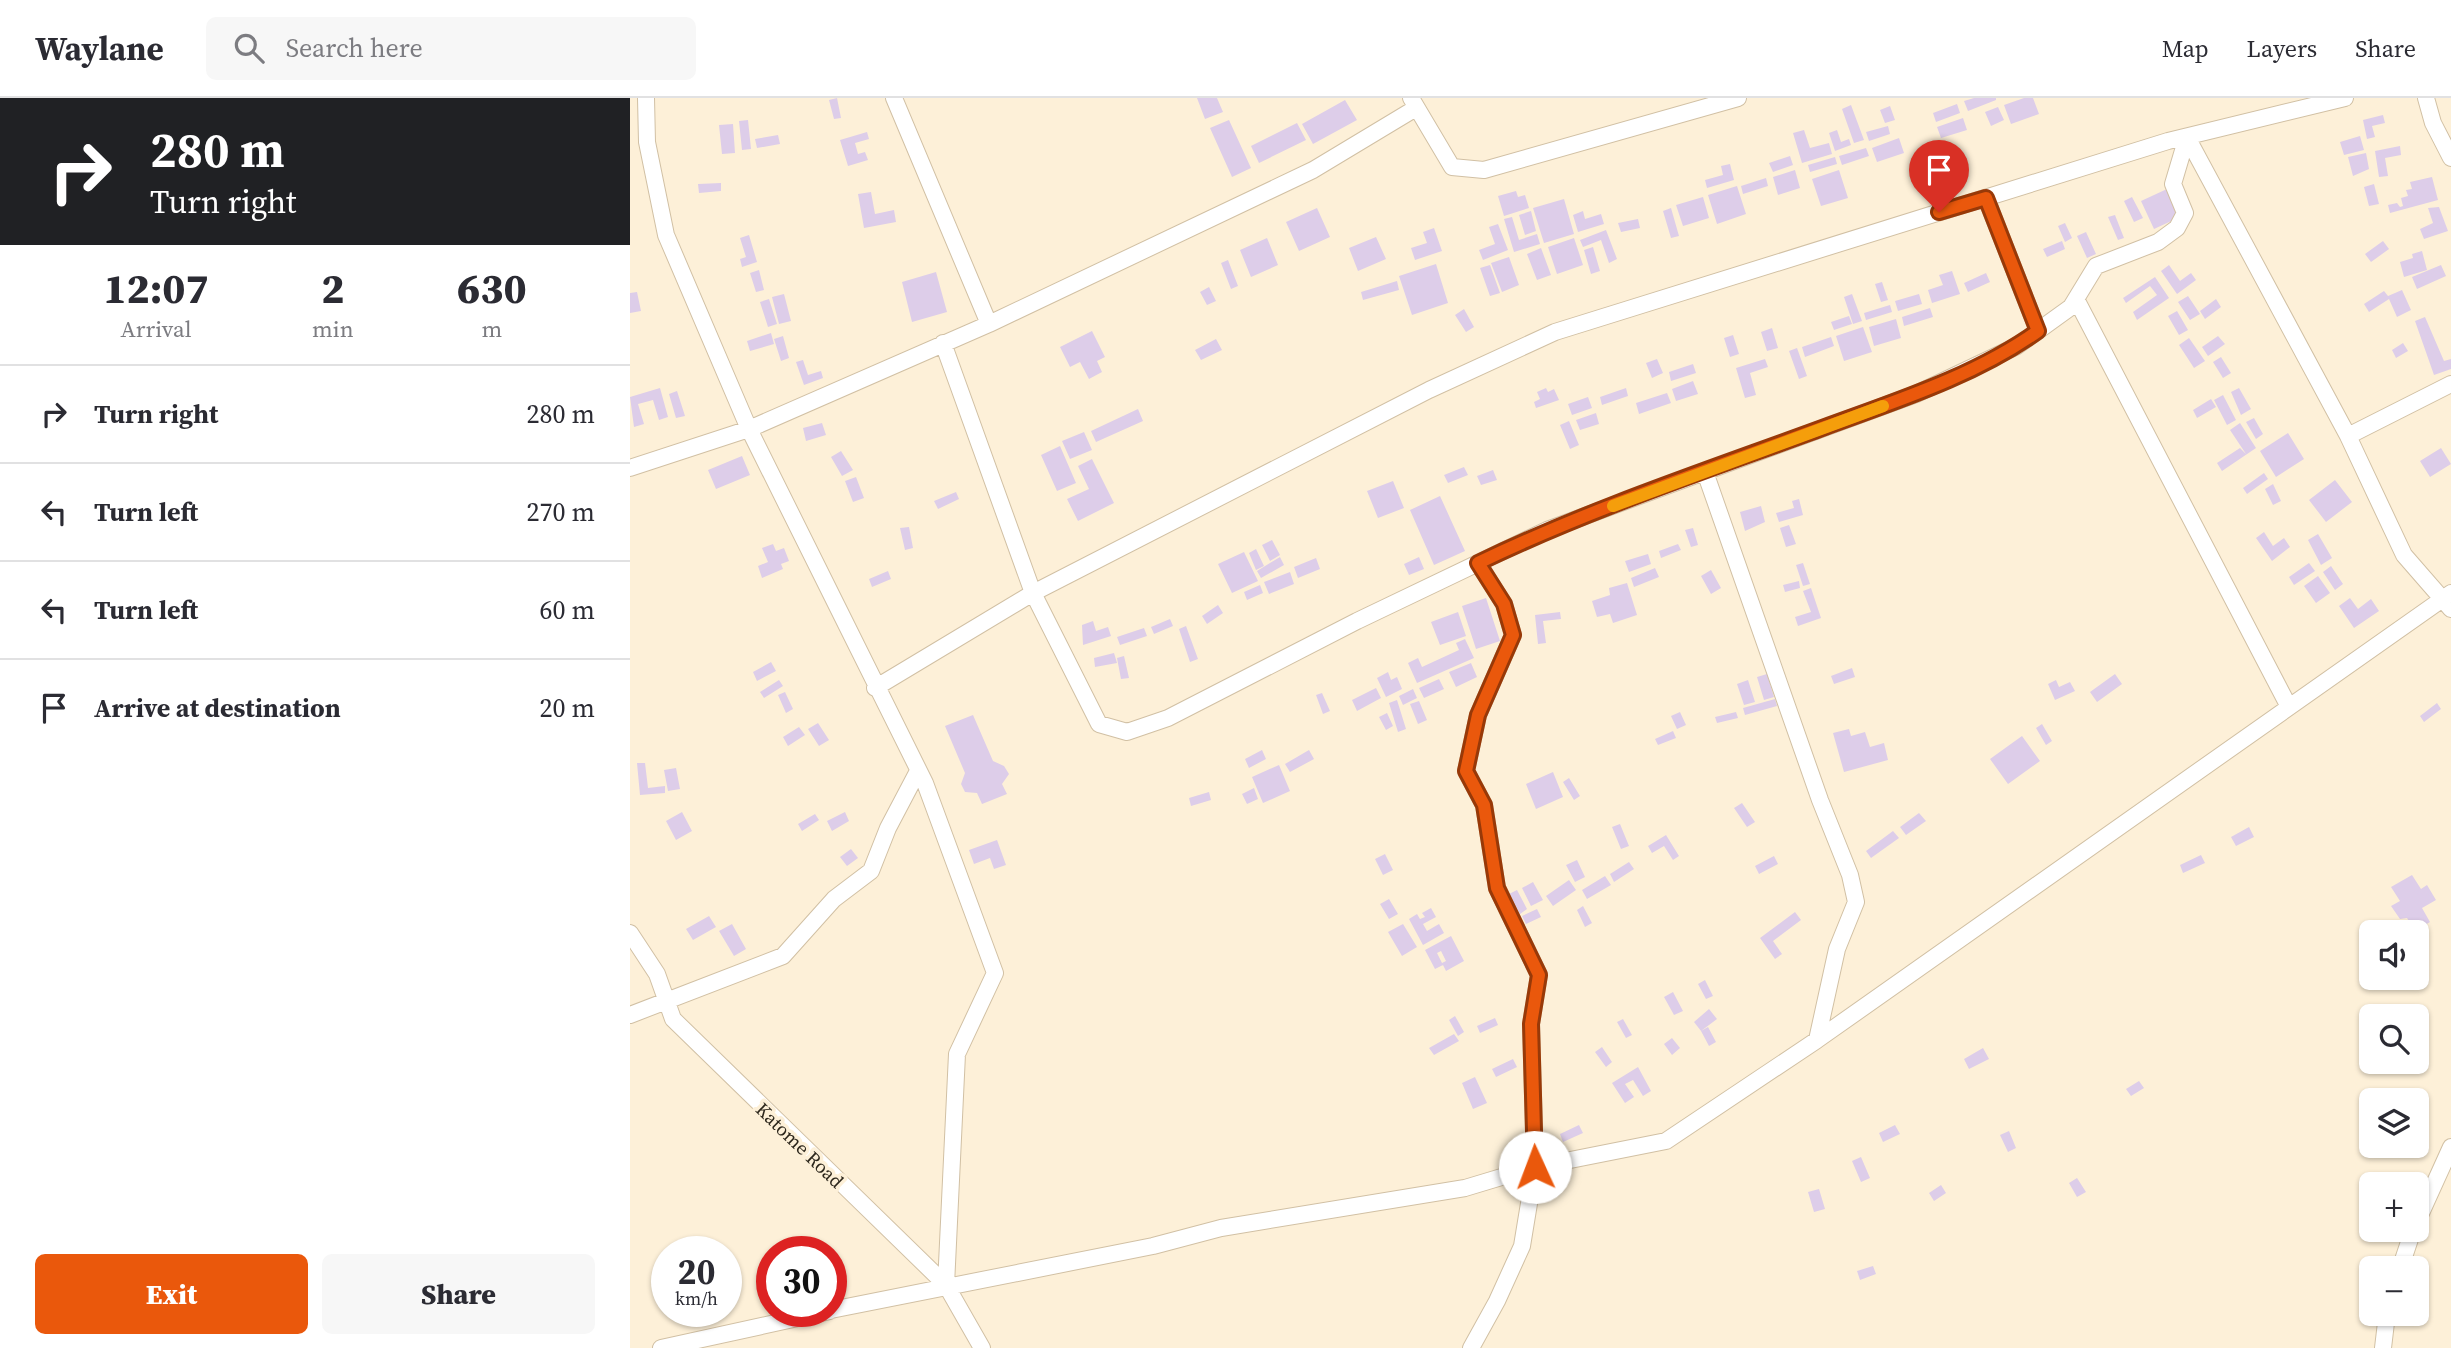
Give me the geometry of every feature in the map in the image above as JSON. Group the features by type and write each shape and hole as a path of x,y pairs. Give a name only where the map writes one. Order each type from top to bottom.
{"street":[{"path":"646,98 647,142 666,235 749,429 918,771 995,973 957,1054 946,1285"},
{"path":"894,98 989,324"},
{"path":"630,468 749,429 989,324 1313,170 1414,103 1452,167 1484,170 1738,98"},
{"path":"875,688 1033,593 1429,390 1555,332 2187,137 2345,98"},
{"path":"2426,98 2433,123 2451,158"},
{"path":"943,343 1033,593 1099,724 1127,732 1168,718 1547,530 1916,394 2017,346 2071,307 2096,267 2158,242 2177,228 2185,212 2173,184 2187,137"},
{"path":"847,1307 946,1285 1153,1246 1221,1228 1465,1188 1535,1167 1666,1141 1817,1040 2288,705 2447,601 2404,555 2348,436 2187,137"},
{"path":"1986,198 2038,331"},
{"path":"2076,299 2288,705"},
{"path":"2348,436 2451,384"},
{"path":"1705,472 1820,800 1850,875 1856,902 1837,949 1817,1040"},
{"path":"1471,1348 1497,1301 1522,1246 1535,1167 1531,1024 1539,975 1497,888 1484,805 1466,771 1478,715 1513,635 1504,604 1478,563"},
{"path":"630,1015 783,956 834,899 871,871 888,828 918,771"},
{"name":"Katome Road","path":"630,933 657,974 673,1019 946,1285 982,1348"},
{"path":"2429,1196 2451,1147"},
{"path":"2383,1348 2386,1326"},
{"path":"662,1348 758,1327"}],"building":[{"path":"837,98 841,118 834,119 829,100"},
{"path":"1197,98 1217,98 1223,112 1205,119"},
{"path":"1974,98 1996,100 1968,111 1964,101"},
{"path":"2024,98 2033,98 2039,114 2011,124 2004,105"},
{"path":"1345,100 1357,120 1313,144 1302,124"},
{"path":"1957,104 1960,113 1936,122 1933,113"},
{"path":"1851,105 1864,140 1854,143 1842,109"},
{"path":"1890,106 1895,120 1885,123 1880,110"},
{"path":"1998,107 2004,120 1991,126 1985,112"},
{"path":"2383,115 2385,123 2372,126 2375,137 2367,139 2363,120"},
{"path":"1963,118 1967,130 1941,138 1937,127"},
{"path":"748,120 751,149 742,150 739,121"},
{"path":"1229,120 1251,168 1232,177 1210,128"},
{"path":"1297,123 1306,140 1259,163 1251,146"},
{"path":"733,124 735,153 722,154 719,125"},
{"path":"1888,126 1890,134 1869,141 1866,132"},
{"path":"1804,130 1810,148 1829,143 1832,154 1802,163 1793,133"},
{"path":"1837,130 1841,142 1849,139 1851,145 1835,151 1829,133"},
{"path":"867,132 869,139 855,143 858,154 865,152 868,160 848,166 840,140"},
{"path":"778,135 780,144 757,148 755,139"},
{"path":"2360,136 2364,150 2344,155 2340,142"},
{"path":"1899,138 1904,153 1877,162 1872,148"},
{"path":"2400,146 2401,155 2385,158 2388,176 2379,177 2375,151"},
{"path":"1866,148 1869,156 1842,165 1839,156"},
{"path":"2366,153 2369,169 2353,176 2348,157"},
{"path":"1790,156 1793,165 1773,172 1769,163"},
{"path":"1835,157 1837,164 1810,172 1808,165"},
{"path":"1730,164 1734,180 1707,188 1705,180 1723,175 1721,166"},
{"path":"1795,170 1800,188 1778,195 1773,177"},
{"path":"1839,170 1848,198 1821,206 1812,179"},
{"path":"2432,177 2438,200 2390,213 2388,205 2397,203 2400,207 2403,206 2401,198 2408,196 2406,190 2412,189 2410,182"},
{"path":"1766,178 1768,186 1743,194 1741,186"},
{"path":"721,183 721,191 699,193 698,184"},
{"path":"2374,184 2379,204 2369,206 2364,187"},
{"path":"1737,186 1746,214 1717,224 1708,195"},
{"path":"2167,189 2180,217 2154,229 2141,201"},
{"path":"1516,191 1518,197 1525,195 1529,208 1504,216 1498,196"},
{"path":"871,192 875,214 894,210 896,222 864,228 858,194"},
{"path":"1703,197 1709,218 1683,226 1676,205"},
{"path":"2132,197 2143,218 2134,222 2124,201"},
{"path":"1564,199 1574,234 1544,243 1533,208"},
{"path":"2439,207 2448,231 2424,239 2420,229 2433,223 2428,208"},
{"path":"1317,208 1330,237 1299,251 1286,222"},
{"path":"1671,208 1679,236 1671,238 1663,211"},
{"path":"1531,211 1536,231 1525,235 1519,215"},
{"path":"1583,211 1585,219 1601,214 1604,224 1578,232 1573,215"},
{"path":"2115,215 2124,238 2118,240 2108,217"},
{"path":"1512,217 1519,240 1537,234 1540,244 1514,252 1504,219"},
{"path":"1638,219 1640,228 1621,232 1618,223"},
{"path":"2065,223 2072,238 2065,242 2058,226"},
{"path":"1498,224 1508,250 1483,260 1479,250 1495,244 1489,227"},
{"path":"1434,228 1442,251 1415,260 1411,248 1427,243 1423,232"},
{"path":"1606,230 1617,259 1609,263 1601,240 1583,247 1580,240"},
{"path":"2086,232 2096,254 2087,258 2077,236"},
{"path":"749,235 757,262 742,267 740,259 746,257 740,238"},
{"path":"1376,237 1386,259 1358,271 1349,248"},
{"path":"1267,238 1278,265 1251,277 1240,250"},
{"path":"1574,238 1583,265 1557,274 1548,247"},
{"path":"2062,241 2065,249 2047,257 2043,249"},
{"path":"2383,241 2389,249 2371,262 2365,254"},
{"path":"1593,247 1600,271 1591,274 1584,250"},
{"path":"1541,248 1551,275 1537,280 1527,254"},
{"path":"2422,251 2427,270 2404,277 2400,262 2413,258 2412,254"},
{"path":"1509,257 1519,285 1502,292 1491,263"},
{"path":"1228,260 1238,286 1231,289 1221,263"},
{"path":"1436,264 1448,303 1412,315 1399,276"},
{"path":"1490,265 1500,293 1490,296 1480,268"},
{"path":"2169,265 2180,281 2191,273 2196,280 2177,294 2161,271"},
{"path":"2441,265 2446,276 2417,289 2412,277"},
{"path":"759,270 764,290 756,292 750,273"},
{"path":"1952,271 1960,294 1932,303 1928,290 1943,285 1939,275"},
{"path":"936,272 947,312 912,322 902,282"},
{"path":"1986,273 1990,282 1968,292 1964,283"},
{"path":"2155,277 2169,298 2137,320 2133,312 2157,295 2150,286 2126,303 2123,298"},
{"path":"1397,281 1399,290 1363,300 1361,292"},
{"path":"1882,282 1888,300 1881,302 1875,284"},
{"path":"1209,287 1216,301 1207,305 1200,292"},
{"path":"2402,290 2411,310 2397,317 2389,299 2369,312 2364,304 2384,291 2388,296"},
{"path":"637,292 641,311 630,313 630,293"},
{"path":"784,294 791,321 779,324 772,297"},
{"path":"1852,294 1862,321 1853,324 1844,297"},
{"path":"1919,294 1922,304 1898,311 1895,301"},
{"path":"2188,296 2200,314 2190,320 2178,302"},
{"path":"769,299 777,324 768,327 760,302"},
{"path":"2216,299 2221,307 2205,319 2200,311"},
{"path":"1890,305 1892,312 1866,320 1864,313"},
{"path":"1930,308 1933,317 1904,326 1902,317"},
{"path":"1464,309 1474,327 1466,332 1455,315"},
{"path":"2177,311 2188,330 2179,335 2168,316"},
{"path":"1849,316 1852,324 1834,330 1831,322"},
{"path":"2425,317 2444,361 2451,359 2451,369 2434,375 2415,321"},
{"path":"1896,319 1901,338 1874,346 1869,327"},
{"path":"1863,327 1872,352 1844,361 1836,336"},
{"path":"1772,328 1778,348 1767,351 1761,332"},
{"path":"1092,331 1105,357 1097,361 1102,372 1089,379 1080,362 1070,367 1060,347"},
{"path":"771,333 774,344 750,351 747,341"},
{"path":"1733,335 1739,354 1730,357 1724,338"},
{"path":"783,336 789,358 781,361 774,339"},
{"path":"2218,336 2225,344 2208,356 2202,347"},
{"path":"1831,337 1834,346 1805,357 1802,347"},
{"path":"2189,338 2205,361 2194,368 2179,345"},
{"path":"1216,339 1222,350 1201,360 1195,350"},
{"path":"2403,343 2408,351 2396,358 2392,350"},
{"path":"1797,348 1807,376 1799,379 1789,351"},
{"path":"2221,357 2231,373 2223,378 2213,362"},
{"path":"1657,359 1663,373 1652,378 1646,363"},
{"path":"1765,359 1768,367 1750,373 1756,395 1745,398 1736,368"},
{"path":"803,360 808,375 821,371 823,378 804,385 796,362"},
{"path":"1693,364 1696,373 1671,381 1669,372"},
{"path":"1693,381 1698,394 1676,401 1672,389"},
{"path":"660,388 668,417 659,420 653,400 638,404 644,424 634,427 630,397"},
{"path":"1546,388 1548,392 1554,389 1559,400 1536,408 1534,402 1540,399 1537,392"},
{"path":"1626,388 1628,396 1602,405 1600,397"},
{"path":"2239,388 2251,409 2241,415 2231,392"},
{"path":"677,391 685,416 676,418 669,394"},
{"path":"1667,393 1671,403 1639,414 1636,403"},
{"path":"2223,395 2236,420 2227,425 2214,400"},
{"path":"1588,397 1592,408 1572,415 1568,404"},
{"path":"2211,399 2216,407 2197,418 2193,410"},
{"path":"1138,409 1143,421 1096,442 1091,431"},
{"path":"1596,413 1599,424 1580,430 1576,420"},
{"path":"2254,418 2263,434 2256,439 2246,422"},
{"path":"1569,421 1579,445 1570,449 1560,425"},
{"path":"822,423 826,435 806,441 803,428"},
{"path":"2240,423 2256,448 2222,471 2217,463 2240,448 2246,454 2230,430"},
{"path":"1084,432 1092,450 1070,459 1062,441"},
{"path":"2288,433 2304,459 2276,477 2260,451"},
{"path":"1060,446 1076,483 1057,491 1041,455"},
{"path":"2441,448 2451,464 2430,477 2420,461"},
{"path":"841,451 853,470 842,476 831,457"},
{"path":"742,456 750,475 716,489 708,470"},
{"path":"1092,459 1114,503 1078,521 1067,499 1089,489 1078,466"},
{"path":"1464,467 1468,475 1448,483 1444,475"},
{"path":"1493,470 1497,480 1481,485 1477,476"},
{"path":"2264,473 2268,479 2247,494 2243,488"},
{"path":"856,477 864,498 853,502 845,481"},
{"path":"2335,480 2352,502 2326,522 2309,500"},
{"path":"1393,481 1404,508 1378,518 1367,491"},
{"path":"2273,484 2281,501 2273,505 2265,489"},
{"path":"956,492 959,499 938,509 934,501"},
{"path":"1440,496 1465,551 1434,565 1410,510"},
{"path":"1799,499 1803,515 1779,522 1776,513 1794,508 1792,501"},
{"path":"1761,506 1765,522 1745,531 1740,512"},
{"path":"1789,525 1796,544 1786,547 1780,528"},
{"path":"909,527 913,548 905,550 900,528"},
{"path":"1693,528 1698,545 1691,547 1685,530"},
{"path":"2264,532 2273,546 2284,538 2290,547 2272,561 2256,538"},
{"path":"2318,534 2332,558 2321,565 2308,540"},
{"path":"1272,540 1280,555 1270,561 1262,545"},
{"path":"773,544 776,551 784,548 789,561 781,564 783,569 762,578 758,566 768,562 762,548"},
{"path":"1678,544 1681,550 1661,558 1659,551"},
{"path":"1256,549 1264,566 1256,570 1249,553"},
{"path":"1244,552 1258,581 1232,593 1218,564"},
{"path":"1648,554 1651,564 1629,572 1625,561"},
{"path":"1280,557 1284,565 1261,578 1257,571"},
{"path":"1419,557 1424,569 1409,575 1404,564"},
{"path":"1316,558 1320,569 1298,578 1294,567"},
{"path":"1803,563 1810,584 1803,586 1796,565"},
{"path":"2309,563 2315,571 2294,585 2289,577"},
{"path":"2331,566 2343,584 2335,590 2323,572"},
{"path":"1655,568 1659,577 1634,587 1631,578"},
{"path":"1711,570 1721,588 1711,594 1701,576"},
{"path":"888,571 891,579 872,587 869,579"},
{"path":"1290,572 1294,584 1269,594 1264,582"},
{"path":"2318,576 2330,593 2316,603 2304,586"},
{"path":"1799,581 1800,588 1785,592 1783,585"},
{"path":"1627,583 1637,615 1613,623 1610,614 1597,617 1592,601 1610,595 1609,588"},
{"path":"1260,585 1263,593 1247,600 1244,592"},
{"path":"1811,588 1821,618 1798,626 1795,617 1811,612 1803,591"},
{"path":"1486,598 1500,641 1476,649 1462,606"},
{"path":"2350,598 2358,609 2371,599 2379,611 2354,628 2339,606"},
{"path":"1218,605 1223,613 1207,624 1202,616"},
{"path":"1458,612 1466,636 1440,645 1431,622"},
{"path":"1560,612 1561,619 1543,621 1546,643 1538,644 1535,615"},
{"path":"1170,619 1173,626 1154,634 1151,627"},
{"path":"1093,621 1096,631 1108,627 1111,636 1083,645 1082,625"},
{"path":"1186,626 1198,659 1190,662 1179,629"},
{"path":"1144,628 1147,636 1120,645 1117,637"},
{"path":"1465,639 1474,658 1417,683 1408,663 1418,658 1422,667 1459,650 1456,643"},
{"path":"1114,653 1117,663 1095,667 1094,658"},
{"path":"1124,656 1129,678 1121,679 1117,658"},
{"path":"771,662 776,671 757,681 753,672"},
{"path":"1471,663 1477,677 1456,687 1449,672"},
{"path":"1852,668 1855,677 1834,684 1831,676"},
{"path":"1388,672 1391,680 1397,677 1402,689 1386,697 1377,678"},
{"path":"1767,674 1774,697 1764,700 1757,677"},
{"path":"2115,674 2122,684 2097,702 2090,692"},
{"path":"1439,679 1444,689 1424,698 1419,688"},
{"path":"779,680 783,686 764,698 760,692"},
{"path":"1748,680 1755,702 1744,705 1737,684"},
{"path":"2056,680 2059,687 2070,682 2075,691 2055,700 2048,684"},
{"path":"1376,688 1381,698 1357,711 1352,700"},
{"path":"1413,689 1417,698 1403,705 1399,696"},
{"path":"785,692 793,709 786,713 778,695"},
{"path":"1322,693 1330,711 1323,714 1316,695"},
{"path":"1775,699 1777,706 1745,715 1743,708"},
{"path":"1397,700 1406,729 1398,732 1389,703"},
{"path":"1419,701 1427,720 1418,724 1410,704"},
{"path":"2437,703 2441,709 2424,722 2420,716"},
{"path":"1680,712 1686,725 1677,729 1671,716"},
{"path":"1736,712 1738,718 1717,723 1715,717"},
{"path":"1387,713 1393,726 1386,730 1379,717"},
{"path":"973,715 993,761 1004,766 1009,774 1002,784 1007,794 982,804 977,793 965,792 961,784 965,773 945,726"},
{"path":"818,723 829,740 819,746 808,729"},
{"path":"2042,724 2052,741 2046,745 2036,728"},
{"path":"799,727 805,735 788,746 783,737"},
{"path":"1849,729 1851,736 1865,732 1870,747 1884,743 1888,760 1844,772 1833,733"},
{"path":"1673,731 1676,738 1658,745 1655,739"},
{"path":"2022,736 2040,761 2008,784 1990,759"},
{"path":"1262,750 1266,759 1249,768 1245,759"},
{"path":"1309,750 1314,759 1290,772 1285,764"},
{"path":"637,763 645,763 648,788 665,786 665,793 640,795"},
{"path":"1279,765 1290,791 1263,803 1252,777"},
{"path":"676,768 680,789 668,791 664,770"},
{"path":"1553,772 1563,797 1536,809 1526,784"},
{"path":"1569,778 1580,796 1574,800 1563,782"},
{"path":"1254,788 1258,799 1247,804 1242,794"},
{"path":"1209,792 1211,800 1191,806 1189,798"},
{"path":"1742,803 1755,822 1747,827 1734,808"},
{"path":"682,812 692,831 676,840 666,821"},
{"path":"845,812 849,821 832,831 827,821"},
{"path":"1919,813 1926,821 1906,835 1900,827"},
{"path":"815,814 819,820 802,831 798,824"},
{"path":"1620,824 1629,846 1621,849 1612,827"},
{"path":"2249,827 2254,837 2236,846 2231,837"},
{"path":"1893,831 1899,838 1871,858 1866,851"},
{"path":"1666,835 1679,856 1673,860 1664,846 1652,853 1648,846"},
{"path":"997,840 1006,865 994,869 990,858 974,864 969,850"},
{"path":"851,849 858,858 847,866 840,857"},
{"path":"1385,854 1393,870 1383,875 1375,859"},
{"path":"2201,855 2205,863 2183,873 2180,865"},
{"path":"1774,856 1778,864 1759,874 1755,866"},
{"path":"1577,860 1585,877 1575,882 1566,865"},
{"path":"1629,862 1634,869 1614,882 1610,874"},
{"path":"2412,875 2421,889 2427,885 2436,900 2422,908 2429,920 2400,919 2391,906 2400,901 2391,887"},
{"path":"1605,876 1611,885 1587,899 1582,890"},
{"path":"1569,880 1576,890 1553,906 1546,896"},
{"path":"1533,882 1543,900 1531,906 1522,888"},
{"path":"1517,890 1527,909 1520,914 1509,894"},
{"path":"1389,899 1398,914 1389,919 1380,904"},
{"path":"1583,906 1592,923 1585,927 1577,910"},
{"path":"1431,908 1436,917 1423,924 1427,931 1439,924 1444,933 1423,945 1409,919 1417,914 1420,919 1425,917 1422,913"},
{"path":"1537,909 1541,917 1526,924 1522,916"},
{"path":"1795,912 1801,920 1773,941 1782,954 1775,959 1760,938"},
{"path":"709,916 716,927 693,940 686,929"},
{"path":"732,924 746,949 734,956 719,931"},
{"path":"1403,924 1417,947 1402,956 1388,932"},
{"path":"1451,936 1464,961 1446,971 1443,965 1435,969 1425,950","holes":["1441,951 1446,961 1442,963 1437,953"]},
{"path":"1705,980 1713,996 1706,999 1698,984"},
{"path":"1673,992 1683,1011 1674,1015 1664,997"},
{"path":"1709,1009 1717,1019 1701,1031 1694,1022"},
{"path":"1455,1016 1464,1032 1458,1036 1449,1020"},
{"path":"1495,1018 1498,1025 1480,1033 1477,1026"},
{"path":"1623,1019 1632,1035 1626,1038 1617,1022"},
{"path":"1708,1027 1716,1042 1709,1046 1701,1031"},
{"path":"1454,1034 1459,1041 1434,1055 1429,1048"},
{"path":"1672,1038 1680,1048 1672,1055 1664,1044"},
{"path":"1602,1047 1612,1062 1606,1067 1595,1052"},
{"path":"1983,1048 1989,1059 1969,1069 1964,1059"},
{"path":"1513,1059 1517,1067 1496,1077 1492,1069"},
{"path":"1638,1067 1651,1091 1643,1096 1633,1080 1625,1084 1634,1097 1625,1103 1612,1083"},
{"path":"1475,1077 1487,1103 1473,1109 1462,1083"},
{"path":"2139,1081 2144,1088 2131,1096 2126,1089"},
{"path":"1579,1125 1583,1133 1563,1142 1560,1134"},
{"path":"1895,1125 1900,1134 1883,1142 1879,1133"},
{"path":"2009,1131 2016,1148 2008,1152 2000,1135"},
{"path":"1861,1157 1870,1178 1861,1182 1852,1161"},
{"path":"2077,1178 2086,1192 2077,1197 2069,1183"},
{"path":"1941,1185 1946,1193 1934,1201 1929,1193"},
{"path":"1819,1189 1825,1209 1814,1212 1808,1192"},
{"path":"1873,1266 1876,1274 1860,1280 1857,1271"}],"slow traffic":[{"path":"1613,506 1883,406"}],"route":[{"path":"1535,1167 1531,1024 1539,975 1497,888 1484,805 1466,771 1478,715 1513,635 1504,604 1478,563 1547,530 1916,394 2017,346 2038,331 1986,198 1939,212"}]}
